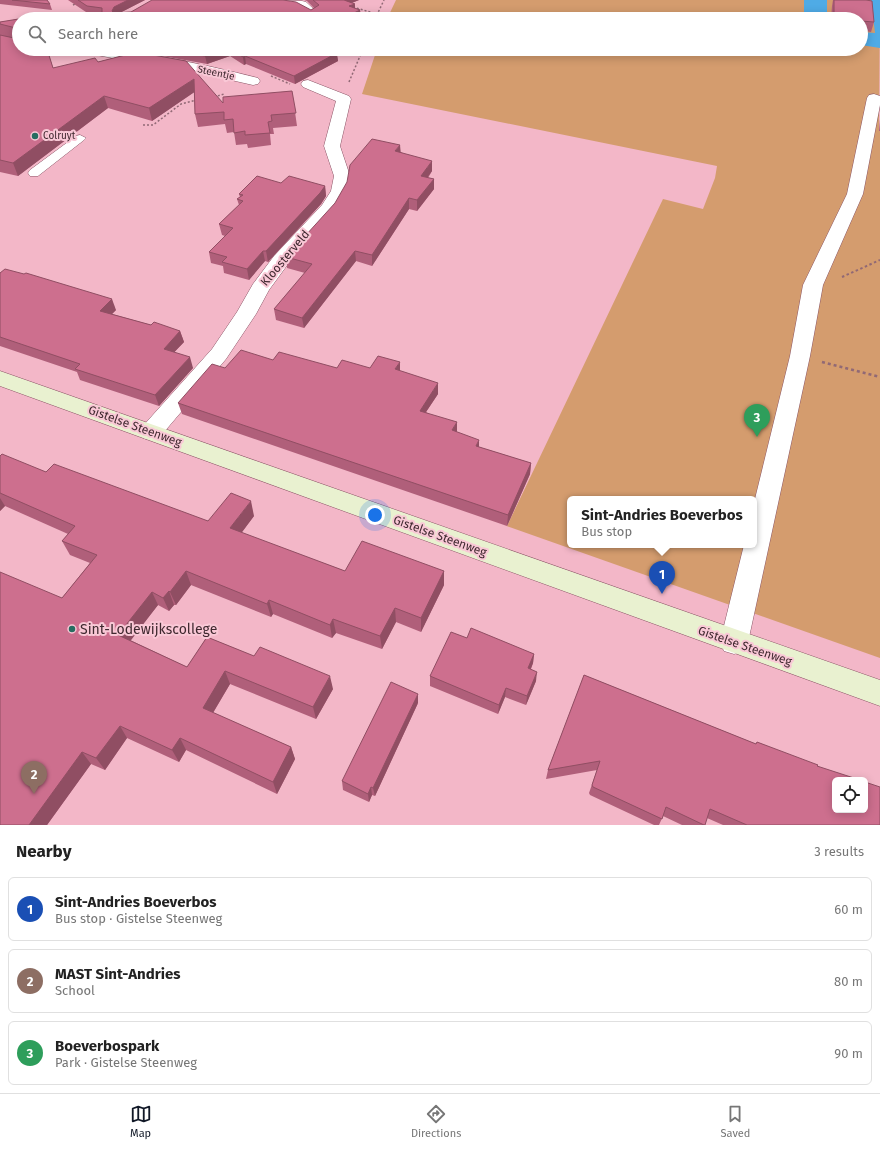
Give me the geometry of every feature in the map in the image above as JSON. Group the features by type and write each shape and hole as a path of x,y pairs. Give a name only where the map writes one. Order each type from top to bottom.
{"main road":[{"name":"Gistelse Steenweg","path":"0,378 880,693"}],"street":[{"path":"271,0 302,5 311,12"},
{"name":"Steentje","path":"124,56 209,71 253,81"},
{"path":"308,84 344,99"},
{"path":"757,542 800,356 814,285 855,194 877,97"},
{"name":"Kloosterveld","path":"151,432 219,354 246,314 260,288 281,260 329,208 339,191 342,176 332,146 344,99"},
{"path":"734,642 756,548"}],"lane":[{"path":"34,173 80,138"}],"path":[{"path":"72,5 83,0"},
{"path":"378,12 384,0"},
{"path":"350,8 355,6 372,12"},
{"path":"344,99 360,56"},
{"path":"208,98 221,95 265,74 299,88 308,84"},
{"path":"143,125 153,125 181,104 201,100"},
{"path":"814,285 835,281 880,260"},
{"path":"800,356 880,377"}],"shaded area":[{"path":"396,0 880,0 880,658 569,548 757,548 757,496 567,496 567,547 501,524 507,526 663,199 703,209 715,178 717,166 362,94 375,56 868,56 868,12 390,12"}],"water":[{"path":"804,0 827,0 827,12 804,12"},
{"path":"871,0 880,0 880,48 868,46 868,32 875,33"}],"building":[{"path":"12,0 47,0 50,4"},
{"path":"78,0 128,0 114,7 113,12 102,12 102,8 87,6"},
{"path":"152,0 283,0 296,2 311,10 319,5 313,0 344,0 355,4 349,6 360,10 356,12 131,12"},
{"path":"834,0 872,1 874,22 868,22 868,12 834,12"},
{"path":"12,20 12,27 0,24 0,22"},
{"path":"0,35 12,38 12,56 49,56 53,68 95,58 98,62 121,56 159,56 186,61 223,103 223,97 292,91 296,113 271,115 272,121 268,122 270,133 245,135 245,131 234,133 233,119 224,120 224,112 195,114 194,79 149,108 104,96 13,163 0,160"},
{"path":"245,56 331,56 294,76"},
{"path":"372,139 400,145 395,151 432,161 421,176 434,179 417,200 409,198 372,255 355,251 302,318 274,309 312,264 286,257 335,203 347,182 350,165"},
{"path":"257,176 281,183 289,176 325,186 266,251 263,251 247,269 222,262 227,257 209,252 233,228 219,224 243,201 237,199 243,195 239,194"},
{"path":"5,269 24,274 26,273 112,299 100,311 151,325 154,322 180,331 164,349 190,357 155,395 75,369 80,364 0,337 0,273"},
{"path":"241,350 273,360 279,352 337,368 342,360 370,368 378,356 400,362 395,369 438,383 420,411 457,422 452,430 479,440 476,446 531,463 508,515 178,403 212,364 225,368"},
{"path":"2,454 46,472 54,464 208,521 231,493 251,501 230,528 345,571 362,541 444,571 421,618 395,608 380,636 333,619 330,625 269,600 267,604 186,571 170,592 169,591 163,598 152,592 118,635 187,667 207,637 254,656 260,647 330,676 313,707 225,671 203,708 291,747 273,782 180,738 172,750 120,726 96,758 82,752 29,825 0,825 0,572 62,598 97,555 62,541 75,526 0,493 0,456"},
{"path":"471,628 534,654 528,668 537,672 527,696 506,688 499,705 430,676 451,632 467,638"},
{"path":"584,675 756,744 757,742 818,765 817,766 851,777 832,777 832,813 868,813 868,783 880,787 880,825 747,825 710,809 704,825 666,807 662,819 593,787 592,785 600,761 548,770"},
{"path":"391,682 418,694 373,788 371,787 368,794 342,781"}],"place":[{"name":"Colruyt","path":"35,136"},
{"name":"Boeverbospark","path":"757,437"},
{"name":"Sint-Andries Boeverbos","path":"662,594"},
{"name":"Sint-Lodewijkscollege","path":"72,629"},
{"name":"MAST Sint-Andries","path":"34,794"}]}
